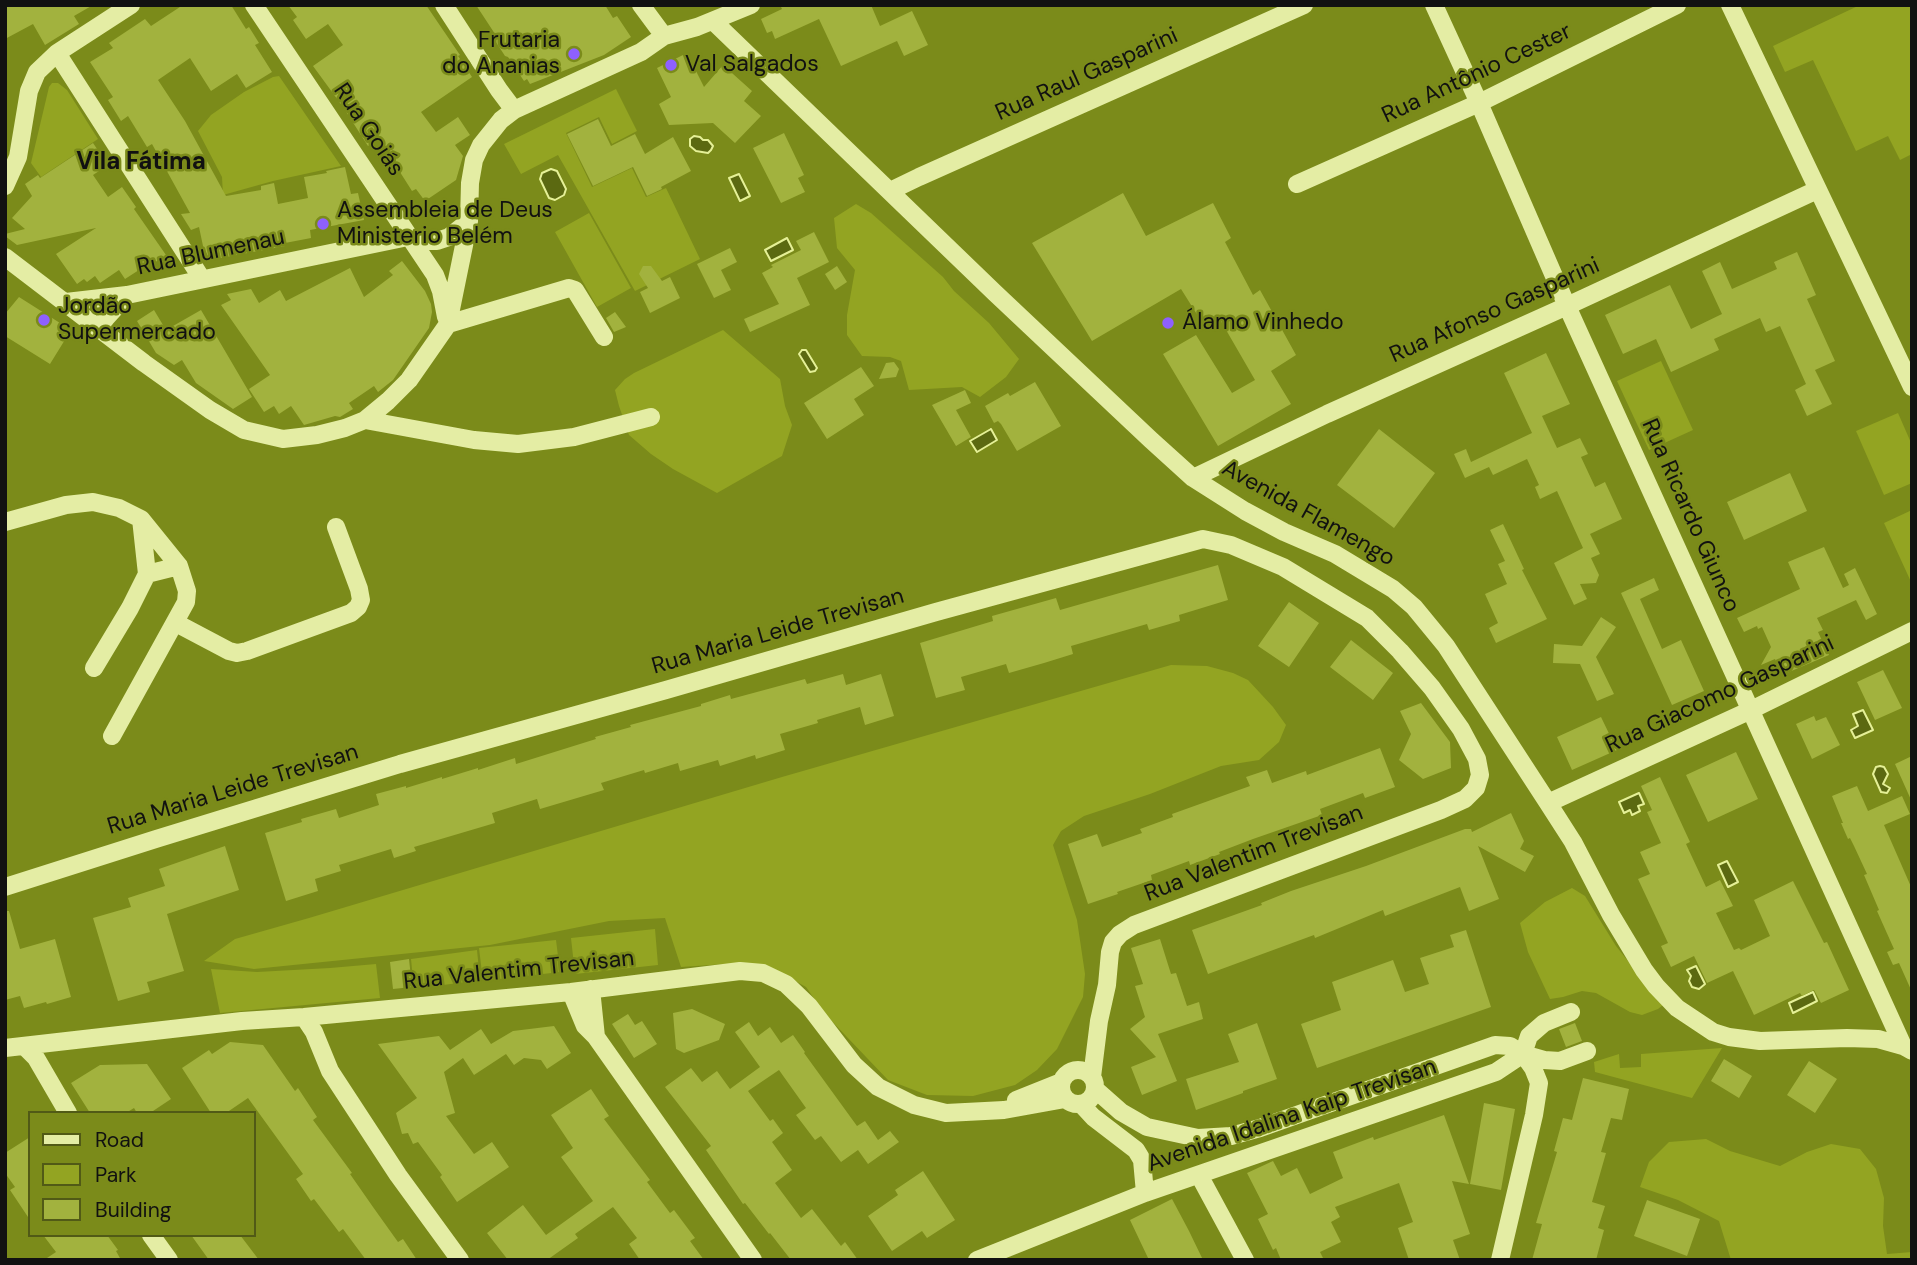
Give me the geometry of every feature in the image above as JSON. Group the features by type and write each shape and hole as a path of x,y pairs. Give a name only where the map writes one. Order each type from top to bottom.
{"street":[{"path":"5,186 18,157 29,90 37,72 57,53 131,5"},
{"name":"Rua Goiás","path":"254,5 435,275 448,324"},
{"path":"444,5 514,110"},
{"path":"641,5 664,36"},
{"path":"8,266 66,302 210,410 244,430 283,439 345,428 365,419 409,380 448,324 469,221 470,183 474,160 481,145 501,120 514,110 641,52 664,36 713,21 751,5"},
{"name":"Rua Raul Gasparini","path":"890,191 1304,5"},
{"name":"Rua Ricardo Giunco","path":"1434,5 1567,306 1908,1048"},
{"name":"Rua Antônio Cester","path":"1297,184 1479,103 1677,5"},
{"path":"1730,5 1912,387"},
{"name":"Avenida Flamengo","path":"713,21 1194,478 1245,511 1284,532 1335,554 1393,589 1414,607 1447,646 1573,842 1644,970 1677,1008 1713,1032 1729,1038 1760,1041 1878,1039 1908,1048"},
{"path":"57,53 202,279"},
{"name":"Rua Afonso Gasparini","path":"1194,478 1327,414 1817,190"},
{"name":"Rua Blumenau","path":"66,302 127,295 408,237 437,241 449,237 469,221"},
{"path":"448,324 569,288 575,290 604,337"},
{"path":"99,329 127,295"},
{"path":"365,419 474,440 518,444 574,437 651,417"},
{"path":"5,522 66,505 93,502 119,508 141,519 179,566 187,592 186,602 112,736"},
{"path":"94,668 147,574 141,519"},
{"path":"176,623 237,653 351,613 361,600 336,527"},
{"name":"Rua Maria Leide Trevisan","path":"5,887 400,764 1203,539 1231,545 1283,567 1367,618 1432,688 1461,729 1477,759 1480,775"},
{"path":"147,574 179,566"},
{"name":"Rua Giacomo Gasparini","path":"1548,803 1751,710 1912,631"},
{"name":"Rua Valentim Trevisan","path":"1093,1083 1110,952 1113,942 1120,934 1134,925 1441,810 1465,799 1476,788 1480,775"},
{"name":"Rua Valentim Trevisan","path":"5,1048 242,1021 571,992 740,971 763,973 786,984 809,1006 854,1065 878,1087 914,1105 946,1113 1004,1110 1070,1089 1100,1021"},
{"path":"591,989 596,1037"},
{"path":"571,992 585,1026 596,1037 752,1260"},
{"name":"Avenida Idalina Kaip Trevisan","path":"1070,1089 1093,1117 1136,1150 1142,1160 1145,1193 1496,1072 1523,1054 1529,1036 1544,1023 1571,1012"},
{"path":"304,1017 314,1032 330,1071 398,1175 460,1260"},
{"name":"Avenida Idalina Kaip Trevisan","path":"1093,1083 1121,1112 1147,1127 1198,1138 1231,1136 1495,1045 1510,1046 1523,1054 1544,1060 1560,1061 1587,1051"},
{"path":"24,1046 36,1058 67,1111"},
{"path":"1500,1260 1539,1083 1523,1054"},
{"path":"1082,1071 1093,1083 1093,1096 1088,1101 1070,1089 1082,1071"},
{"name":"Rua Valentim Trevisan","path":"985,1111 1070,1089"},
{"path":"1199,1175 1245,1260"},
{"path":"977,1260 1145,1193"},
{"path":"152,1237 169,1260"}],"green space":[{"path":"1860,5 1912,5 1912,154 1900,160 1888,136 1856,151 1813,60 1785,72 1773,46"},
{"path":"279,76 341,166 223,195 222,177 198,131 211,115 244,92"},
{"path":"52,83 58,83 67,90 98,139 41,177 31,163"},
{"path":"616,89 637,131 612,144 599,117 566,133 592,187 632,168 646,197 666,188 700,259 635,291 558,155 521,174 504,144"},
{"path":"856,204 871,213 943,277 954,291 989,323 1019,359 1006,377 980,397 962,387 909,390 901,361 890,357 862,356 847,335 847,315 855,270 837,248 834,218"},
{"path":"589,213 631,288 597,307 555,232"},
{"path":"723,330 780,379 792,425 782,456 717,493 673,469 629,435 615,390 634,373"},
{"path":"1661,361 1693,430 1649,450 1617,381"},
{"path":"1898,413 1912,445 1912,483 1884,495 1856,431"},
{"path":"1912,510 1912,584 1884,523"},
{"path":"1171,665 1207,666 1248,680 1286,725 1279,742 1259,760 1221,766 1084,816 1061,831 1053,845 1077,920 1085,974 1083,997 1057,1049 1037,1070 1015,1085 973,1096 927,1095 888,1080 825,1014 806,987 774,969 726,964 681,967 665,918 609,921 490,945 254,969 204,961 235,939"},
{"path":"1572,888 1585,896 1616,946 1663,1005 1658,1009 1642,1015 1630,1012 1596,993 1582,991 1550,999 1528,952 1520,923 1545,902"},
{"path":"655,929 658,965 575,974 571,938"},
{"path":"556,940 560,972 483,981 479,948"},
{"path":"477,950 480,980 414,989 411,959"},
{"path":"376,964 380,998 220,1013 211,969 257,972"},
{"path":"1722,1048 1692,1098 1595,1072 1594,1062 1619,1054 1620,1068 1641,1067 1641,1054"},
{"path":"1706,1139 1730,1151 1780,1166 1807,1152 1831,1144 1860,1149 1876,1169 1884,1198 1883,1226 1887,1254 1912,1252 1912,1260 1731,1260 1719,1221 1678,1200 1640,1187 1649,1162 1669,1142"}],"shaded area":[{"path":"694,136 708,140 713,146 708,153 696,151 690,146 690,139"},
{"path":"551,169 557,171 566,189 564,195 555,200 549,198 540,179 542,173"},
{"path":"739,174 750,196 740,201 729,178"},
{"path":"787,238 793,250 771,261 765,250"},
{"path":"806,350 817,368 815,371 810,372 799,354"},
{"path":"991,429 997,440 977,452 970,441"},
{"path":"1863,710 1873,730 1855,738 1851,730 1858,726 1853,714"},
{"path":"1876,767 1884,767 1888,774 1883,784 1890,788 1887,793 1881,792 1873,774"},
{"path":"1639,793 1644,804 1638,806 1640,811 1632,815 1630,810 1624,813 1619,802"},
{"path":"1727,861 1738,882 1728,887 1718,865"},
{"path":"1696,966 1705,984 1699,989 1692,987 1689,981 1691,976 1687,970"},
{"path":"1813,992 1817,1001 1793,1013 1789,1003"}],"building":[{"path":"5,5 93,5 74,16 79,24 45,45 33,24 5,39"},
{"path":"183,5 231,5 246,29 249,27 259,43 255,45 272,72 246,88 237,74 211,91 190,58 158,80 185,121 226,196 261,190 261,186 274,183 278,204 308,198 304,177 345,167 351,194 358,193 364,220 310,230 311,238 285,243 285,246 210,260 203,246 199,227 191,230 181,214 190,213 152,144 147,147 128,116 121,121 108,100 113,97 90,62 113,48 109,43 145,19 151,26"},
{"path":"288,5 426,5 472,77 421,112 436,132 458,117 470,135 455,145 463,156 456,180 425,201 416,189 412,191 379,139 368,146 313,66 343,45 328,24 306,39 293,20 297,17"},
{"path":"476,5 605,5 613,18 617,16 631,37 604,55 530,84 527,79 524,81 505,56 492,36 495,34"},
{"path":"780,5 871,5 880,26 912,11 928,45 904,56 897,41 841,66 819,19 775,39 772,31 767,33 761,19 782,9"},
{"path":"687,53 704,87 723,65 752,91 744,101 761,116 735,143 713,123 669,125 659,104 671,97 657,68"},
{"path":"598,119 611,146 635,134 645,154 673,137 691,171 647,196 633,167 593,186 567,134"},
{"path":"784,133 804,175 798,178 805,192 781,203 753,148"},
{"path":"93,143 108,165 93,175 108,197 122,187 166,255 125,279 119,270 100,283 95,276 87,282 84,279 77,284 56,254 96,228 17,245 5,234 25,229 12,218 32,196 25,184 38,175 40,178"},
{"path":"1123,193 1146,236 1213,203 1231,238 1225,242 1253,295 1260,290 1296,355 1271,371 1291,404 1218,446 1163,354 1196,335 1232,393 1255,380 1218,316 1203,324 1181,289 1092,341 1032,243"},
{"path":"814,232 829,262 797,278 810,305 750,332 744,319 779,304 762,273 773,267 771,265 801,250 796,241"},
{"path":"730,248 737,262 721,270 731,290 714,298 697,264"},
{"path":"1797,252 1816,295 1807,299 1835,361 1815,370 1832,404 1807,416 1795,390 1806,384 1780,326 1766,332 1760,318 1714,339 1719,350 1671,372 1656,339 1623,354 1605,315 1670,285 1691,329 1722,314 1702,271 1720,262 1732,289 1777,269 1774,262"},
{"path":"402,261 425,291 432,312 429,328 393,380 378,392 374,386 349,403 353,409 340,417 304,425 291,406 279,414 274,406 264,412 249,389 270,375 221,305 231,300 227,294 251,289 259,303 280,290 286,301 350,268 364,297 393,275 389,271"},
{"path":"643,266 651,266 662,281 670,277 680,298 650,313 640,292 648,288 639,274"},
{"path":"837,266 847,282 835,290 825,274"},
{"path":"19,297 71,330 50,364 5,336 5,314"},
{"path":"154,310 166,330 201,310 252,397 233,409 196,383 182,360 174,365 156,353 137,321"},
{"path":"615,312 626,327 614,332 606,318"},
{"path":"1546,353 1570,404 1542,416 1557,448 1580,438 1588,454 1581,457 1595,487 1605,482 1622,519 1590,534 1600,554 1591,558 1599,575 1596,583 1580,584 1587,599 1574,605 1554,563 1583,548 1557,491 1540,499 1535,487 1539,485 1527,459 1493,475 1489,467 1465,478 1454,454 1466,449 1471,462 1532,433 1504,373"},
{"path":"894,362 899,369 896,377 879,379 886,363"},
{"path":"861,367 874,386 854,399 864,415 827,439 804,403"},
{"path":"1035,382 1061,426 1017,451 1001,424 998,421 994,423 985,406"},
{"path":"965,390 971,403 956,410 971,437 956,446 932,405"},
{"path":"1379,429 1435,473 1394,528 1337,485"},
{"path":"1790,473 1807,511 1744,540 1727,502"},
{"path":"1503,524 1547,619 1496,643 1489,628 1498,623 1485,594 1507,584 1498,564 1505,561 1490,530"},
{"path":"1824,547 1843,588 1849,585 1844,574 1855,568 1877,614 1866,620 1856,600 1817,618 1823,630 1818,632 1829,655 1782,675 1775,659 1761,665 1771,647 1762,627 1758,629 1757,626 1744,632 1737,618 1800,589 1788,562"},
{"path":"1218,565 1228,600 1179,615 1180,621 1149,630 1147,624 1071,646 1073,654 1044,663 1009,673 1006,664 961,677 965,690 936,698 920,643 993,621 992,616 1056,598 1060,610"},
{"path":"1654,578 1659,590 1640,599 1662,649 1681,640 1704,691 1672,705 1621,593"},
{"path":"1289,602 1319,623 1289,667 1258,646"},
{"path":"1601,617 1616,627 1596,657 1614,694 1597,701 1580,664 1553,663 1554,644 1582,646"},
{"path":"1351,640 1393,673 1373,700 1330,667"},
{"path":"1883,670 1902,708 1875,720 1857,682"},
{"path":"843,674 846,685 881,674 894,716 865,725 860,707 780,734 785,750 756,759 755,755 720,766 718,760 680,771 678,763 645,773 644,770 601,783 604,790 540,809 537,799 492,813 495,823 414,847 416,851 394,858 391,849 339,865 341,871 315,879 318,891 286,901 265,833 336,809 339,818 379,805 376,794 478,770 515,758 516,764 596,739 595,737 631,727 630,725 701,706 730,695 731,699 805,679 807,684"},
{"path":"1421,703 1450,742 1451,768 1423,779 1399,760 1411,734 1400,711"},
{"path":"1814,716 1816,721 1826,717 1840,745 1812,759 1796,724"},
{"path":"1601,717 1617,750 1572,770 1557,737"},
{"path":"1380,748 1395,787 1365,798 1363,793 1320,809 1322,815 1190,865 1189,861 1151,875 1152,880 1088,904 1068,844 1097,834 1102,847 1142,833 1140,829 1173,817 1172,814 1250,786 1246,777 1267,770 1272,783 1306,771 1307,775"},
{"path":"1736,752 1758,799 1708,822 1686,775"},
{"path":"1912,756 1912,802 1895,764"},
{"path":"1660,777 1690,842 1686,844 1706,887 1720,880 1733,906 1716,913 1734,950 1741,950 1770,936 1754,900 1793,881 1824,943 1827,942 1849,990 1821,1003 1814,990 1802,996 1800,993 1754,1015 1733,971 1707,983 1694,956 1671,967 1661,946 1668,943 1638,879 1650,874 1640,852 1661,843 1647,812 1652,810 1641,786"},
{"path":"1857,786 1868,811 1902,796 1910,814 1884,825 1912,889 1912,992 1899,963 1893,965 1887,952 1894,949 1864,875 1867,874 1850,838 1848,839 1832,796"},
{"path":"1511,813 1524,841 1520,849 1534,856 1525,872 1478,846 1499,899 1469,911 1460,887 1385,916 1383,910 1315,938 1314,935 1208,974 1192,930 1262,905 1261,903 1291,891 1465,829 1471,829 1472,832"},
{"path":"225,846 239,890 167,914 184,971 147,982 150,992 118,1001 93,918 131,907 128,898 165,886 159,869"},
{"path":"5,911 9,911 20,949 55,939 71,997 24,1008 20,996 5,1000"},
{"path":"1466,930 1491,1007 1317,1068 1301,1024 1341,1010 1332,982 1393,960 1405,992 1429,984 1420,958 1454,947 1450,935"},
{"path":"1160,939 1171,974 1176,973 1187,1006 1199,1002 1203,1019 1158,1034 1177,1081 1142,1095 1131,1067 1156,1057 1130,1029 1145,1017 1135,986 1143,984 1131,948"},
{"path":"409,959 412,987 393,989 390,962"},
{"path":"692,1009 725,1024 719,1040 684,1053 676,1049 673,1013"},
{"path":"628,1014 635,1025 642,1021 657,1044 634,1058 612,1024"},
{"path":"749,1022 758,1036 770,1027 781,1043 793,1035 857,1126 865,1121 878,1140 890,1131 899,1142 868,1164 858,1150 841,1162 821,1136 815,1140 796,1115 806,1108 779,1070 748,1091 770,1121 773,1119 783,1133 772,1142 792,1170 775,1183 801,1218 812,1209 841,1246 845,1242 858,1260 791,1260 745,1203 743,1204 706,1150 711,1146 665,1087 691,1068 702,1082 717,1071 730,1089 760,1067 735,1032"},
{"path":"1257,1023 1277,1079 1196,1110 1186,1079 1239,1062 1228,1034"},
{"path":"1575,1023 1582,1041 1566,1047 1559,1029"},
{"path":"554,1026 571,1053 547,1069 541,1060 524,1058 514,1065 506,1054 474,1075 463,1058 444,1072 455,1113 446,1116 474,1154 492,1142 509,1167 457,1202 440,1177 442,1175 418,1142 413,1144 408,1133 402,1134 396,1113 417,1098 378,1044 439,1036 450,1050 481,1029 491,1044 513,1031"},
{"path":"230,1042 263,1045 295,1091 298,1088 317,1117 313,1120 398,1242 403,1239 417,1260 366,1260 343,1229 339,1232 314,1199 311,1201 296,1179 303,1174 248,1098 229,1111 210,1111 182,1068 209,1050 212,1054"},
{"path":"1724,1059 1752,1076 1739,1098 1711,1081"},
{"path":"1809,1061 1837,1079 1815,1113 1787,1095"},
{"path":"147,1064 171,1099 153,1111 136,1111 134,1108 129,1111 89,1111 71,1083 100,1065"},
{"path":"1583,1078 1629,1089 1622,1120 1611,1118 1601,1152 1606,1153 1592,1202 1605,1206 1598,1228 1604,1230 1596,1260 1532,1260 1542,1224 1536,1223 1557,1152 1554,1151 1563,1118 1572,1120"},
{"path":"591,1089 609,1116 604,1119 650,1180 647,1182 670,1213 674,1210 695,1238 690,1241 704,1260 640,1260 629,1244 637,1238 613,1207 575,1234 578,1238 547,1260 508,1260 487,1233 523,1205 546,1235 593,1201 561,1157 573,1148 551,1115"},
{"path":"1484,1103 1515,1109 1501,1190 1470,1184"},
{"path":"1444,1115 1469,1184 1452,1181 1470,1234 1453,1240 1460,1260 1409,1260 1398,1228 1413,1222 1399,1183 1335,1207 1340,1217 1331,1222 1341,1242 1320,1252 1324,1260 1281,1260 1258,1219 1268,1214 1247,1173 1273,1161 1281,1176 1297,1168 1310,1194 1343,1178 1333,1152"},
{"path":"28,1138 28,1217 10,1190 15,1187 5,1173 5,1153"},
{"path":"923,1171 955,1220 927,1238 922,1231 892,1251 868,1216 898,1195 895,1190"},
{"path":"1172,1199 1203,1260 1149,1260 1130,1220"},
{"path":"1647,1200 1700,1219 1687,1256 1634,1236"},
{"path":"45,1237 108,1237 118,1250 116,1251 121,1260 44,1260 56,1252"},
{"path":"192,1237 242,1237 259,1260 209,1260"}],"place":[{"name":"Frutaria do Ananias","path":"574,54"},
{"name":"Val Salgados","path":"671,65"},
{"name":"Assembleia de Deus Ministerio Belém","path":"323,224"},
{"name":"Jordão Supermercado","path":"44,320"},
{"name":"Álamo Vinhedo","path":"1168,323"}],"district":[{"name":"Vila Fátima","path":"141,163"}]}
